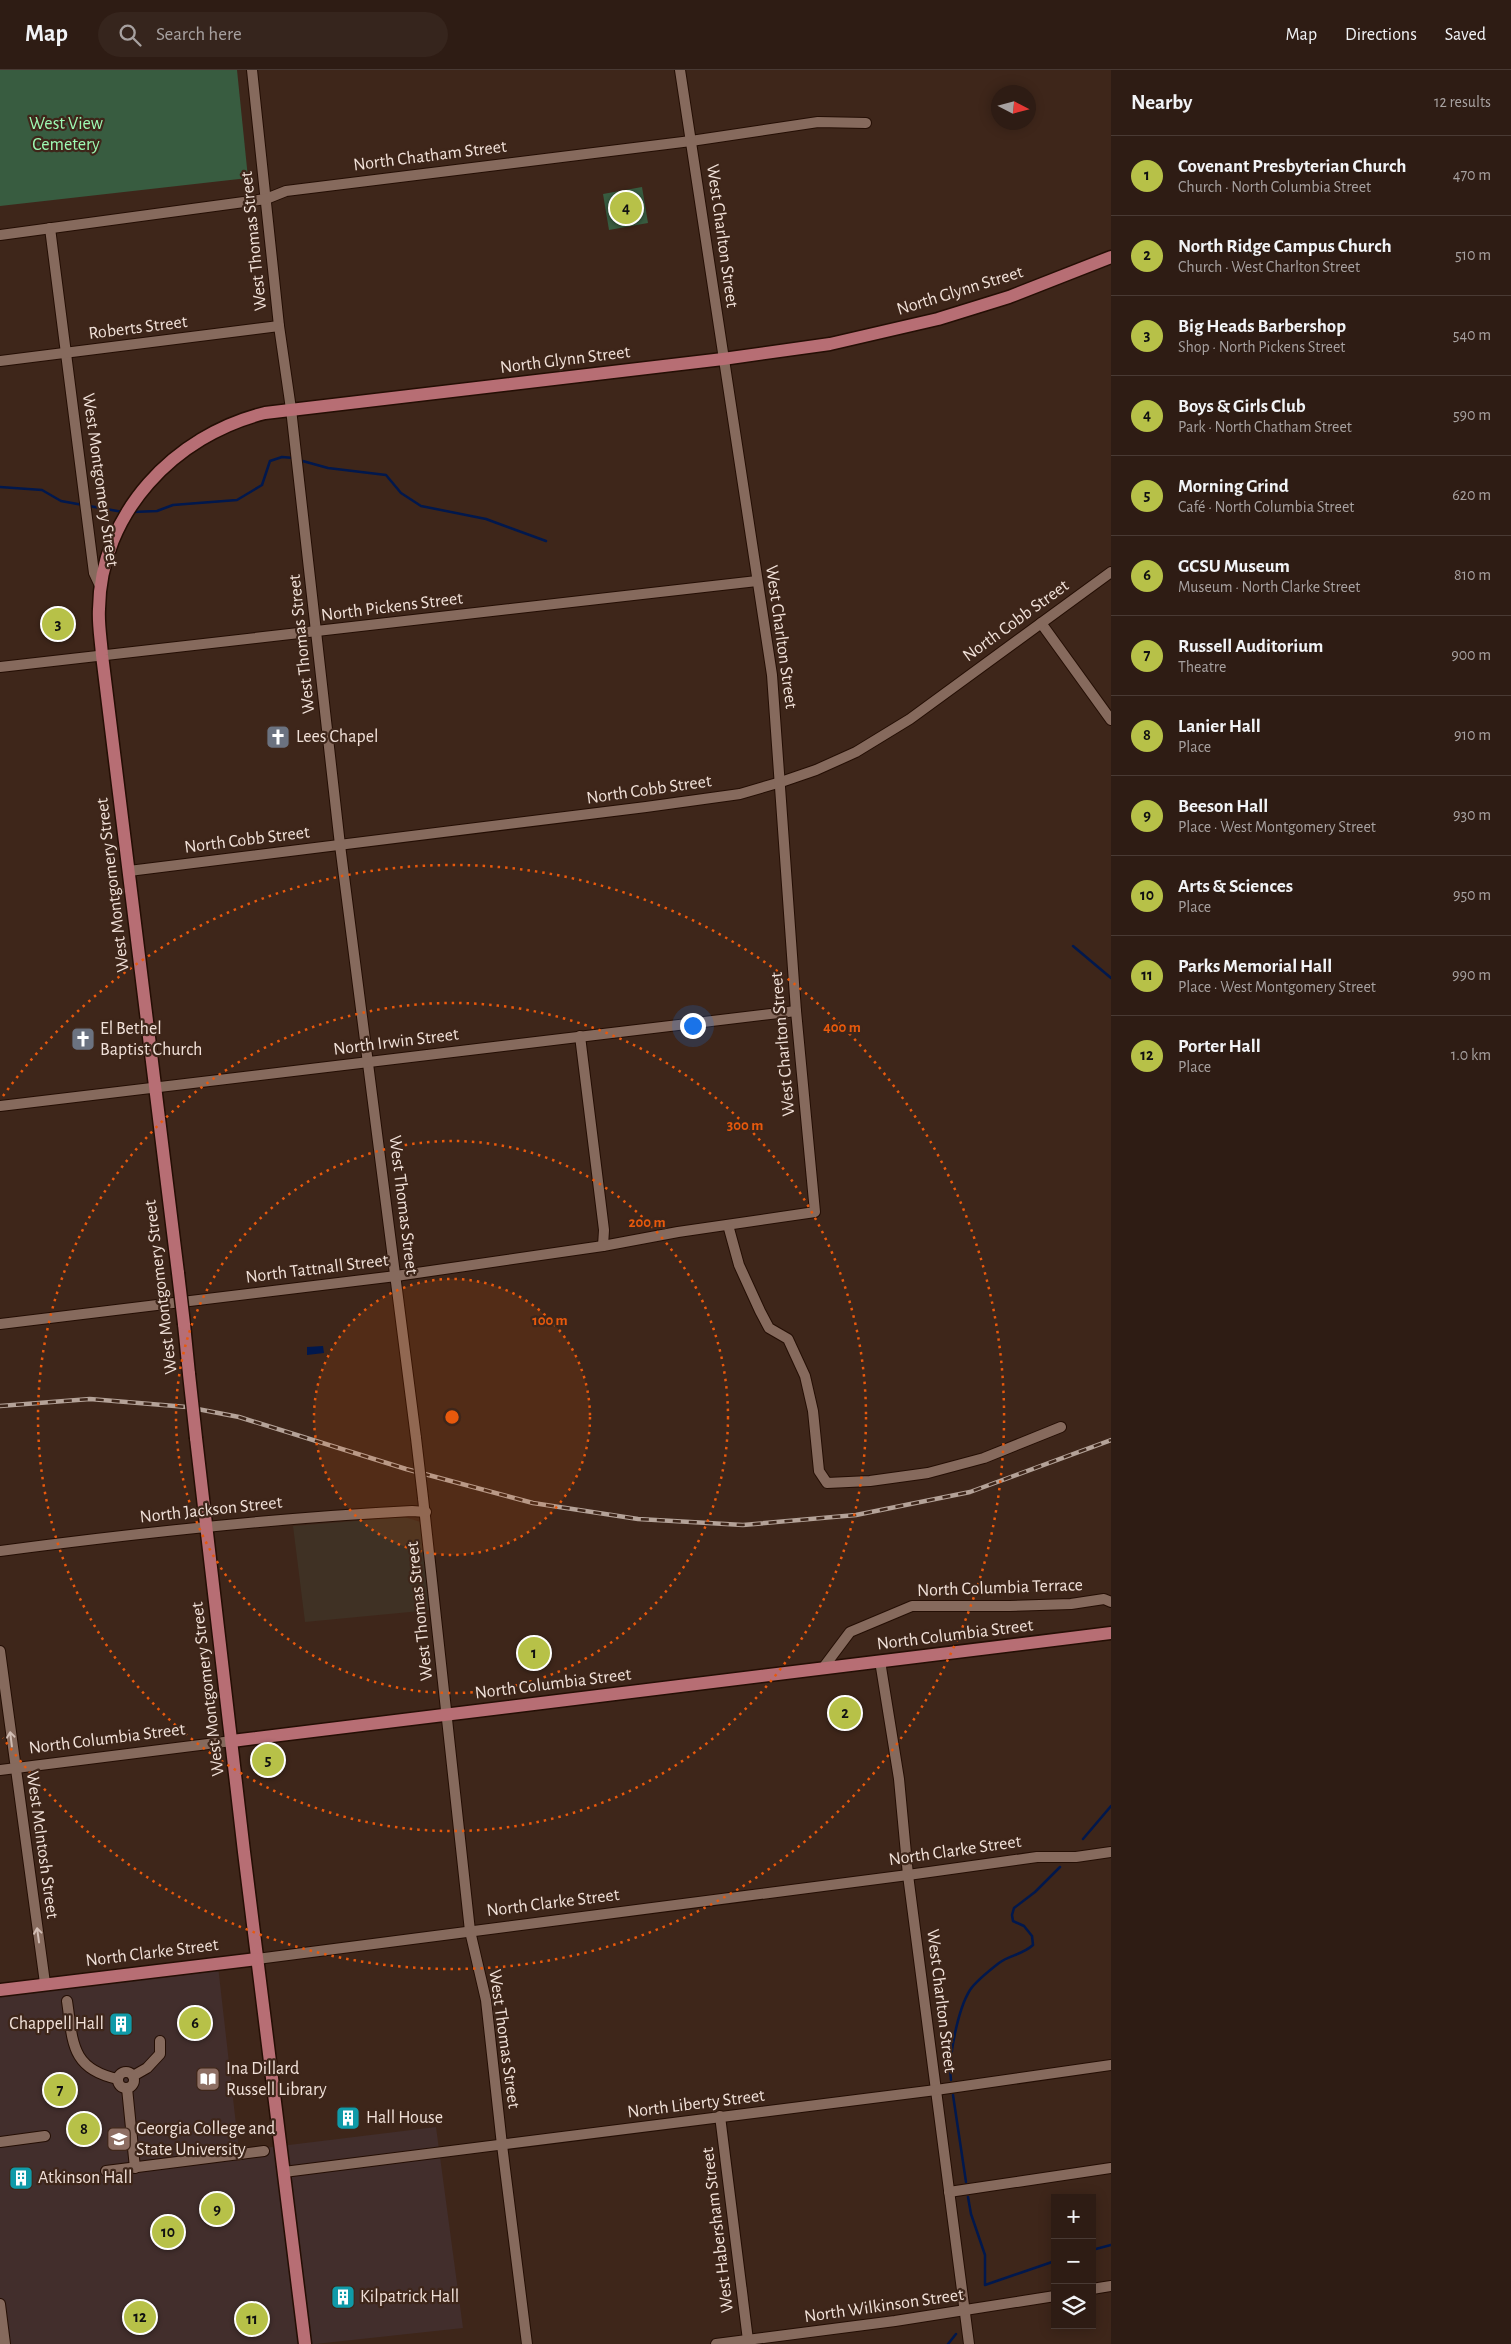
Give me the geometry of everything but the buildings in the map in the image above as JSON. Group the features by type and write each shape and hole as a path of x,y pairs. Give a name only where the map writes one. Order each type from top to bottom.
{"main road":[{"name":"North Glynn Street","path":"101,588 105,565 120,526 135,500 161,469 186,448 218,429 252,416 291,409 723,359 830,344 938,319 1009,297 1111,257"},
{"name":"West Montgomery Street","path":"101,588 98,609 102,655 178,1273 257,1959 305,2344"},
{"name":"North Columbia Street","path":"232,1741 1111,1633"},
{"name":"North Clarke Street","path":"0,1990 45,1983 257,1959"}],"street":[{"name":"West Thomas Street","path":"252,70 279,326 291,409 340,846 426,1512 470,1931 486,2000 502,2145 528,2344"},
{"name":"West Charlton Street","path":"680,70 772,675 796,1011 815,1212"},
{"name":"North Chatham Street","path":"0,235 266,199 286,191 691,141 818,122 866,123"},
{"name":"West Montgomery Street","path":"50,228 94,573 101,588"},
{"name":"Roberts Street","path":"0,362 279,326"},
{"name":"North Cobb Street","path":"129,871 712,798 740,794 781,782 816,770 856,752 910,719 1111,572"},
{"name":"North Pickens Street","path":"0,667 757,580"},
{"path":"1041,623 1111,720"},
{"name":"North Irwin Street","path":"0,1106 796,1011"},
{"path":"580,1036 580,1049 604,1230 603,1246"},
{"name":"North Tattnall Street","path":"0,1324 396,1276 603,1246 815,1212"},
{"path":"728,1225 739,1265 760,1311 769,1328 788,1339 805,1376 812,1411 819,1471 827,1483 870,1481 928,1473 984,1458 1061,1427"},
{"name":"North Jackson Street","path":"0,1551 119,1535 206,1528 309,1516 426,1512"},
{"name":"North Columbia Terrace","path":"823,1668 850,1632 912,1606 1071,1604 1104,1598 1111,1602"},
{"name":"West McIntosh Street","path":"0,1651 45,1983"},
{"name":"West Charlton Street","path":"880,1661 899,1779 908,1876 969,2344"},
{"name":"North Columbia Street","path":"0,1770 232,1741"},
{"name":"North Clarke Street","path":"257,1959 908,1876 1037,1857 1076,1857 1111,1852"},
{"path":"67,2000 74,2050 82,2061 95,2071 118,2079"},
{"path":"133,2076 147,2068 160,2054 160,2041"},
{"name":"North Liberty Street","path":"284,2172 936,2090 1111,2065"},
{"path":"118,2079 125,2072 133,2076"},
{"path":"127,2088 133,2084 133,2076"},
{"path":"118,2079 120,2085 127,2088"},
{"path":"127,2088 135,2168"},
{"name":"West Habersham Street","path":"720,2116 748,2340"},
{"path":"0,2142 45,2136"},
{"path":"106,2170 264,2151"},
{"path":"950,2192 1111,2168"},
{"path":"1096,2288 1111,2286"},
{"name":"North Wilkinson Street","path":"716,2344 965,2311 1051,2297"},
{"path":"0,2304 5,2344"}],"shaded area":[{"path":"404,1517 421,1522 431,1610 305,1622 293,1526"},
{"name":"Georgia College and State University","path":"217,1957 239,2151 436,2127 463,2328 315,2344 0,2344 0,1985"}],"green space":[{"name":"West View Cemetery","path":"0,70 237,70 248,178 0,206"},
{"path":"642,187 648,223 609,230 603,194"}],"water":[{"path":"323,1346 324,1353 307,1355 307,1347"}],"waterway":[{"path":"133,512 157,511 173,505 237,500 262,485 270,461 282,457 294,458"},
{"path":"299,460 328,468 386,475 401,493 421,506 486,519 546,541"},
{"path":"0,487 42,490 61,501 83,505"},
{"path":"89,506 123,512"},
{"path":"1073,946 1111,978"},
{"path":"1083,1839 1111,1806"},
{"path":"951,2080 951,2059 958,2021 970,1990 983,1976 1003,1960 1033,1945 1032,1936 1024,1926 1013,1921 1014,1908 1035,1892 1060,1867"},
{"path":"953,2095 966,2182"},
{"path":"968,2197 971,2214 985,2255 985,2285 1051,2262"},
{"path":"1096,2249 1111,2245"},
{"path":"948,2344 956,2334"}],"railway":[{"path":"0,1406 90,1399 187,1407 239,1417 406,1469 533,1503 638,1519 743,1525 856,1515 970,1492 1111,1440"}],"place":[{"name":"Boys & Girls Club","path":"626,208"},
{"name":"Big Heads Barbershop","path":"58,624"},
{"name":"Lees Chapel","path":"278,737"},
{"name":"El Bethel Baptist Church","path":"83,1039"},
{"name":"Covenant Presbyterian Church","path":"534,1653"},
{"name":"North Ridge Campus Church","path":"845,1713"},
{"name":"Morning Grind","path":"268,1760"},
{"name":"GCSU Museum","path":"195,2023"},
{"name":"Chappell Hall","path":"121,2024"},
{"name":"Ina Dillard Russell Library","path":"208,2079"},
{"name":"Russell Auditorium","path":"60,2090"},
{"name":"Hall House","path":"348,2118"},
{"name":"Lanier Hall","path":"84,2129"},
{"name":"Georgia College and State University","path":"119,2139"},
{"name":"Atkinson Hall","path":"21,2178"},
{"name":"Beeson Hall","path":"217,2209"},
{"name":"Arts & Sciences","path":"168,2232"},
{"name":"Kilpatrick Hall","path":"343,2297"},
{"name":"Porter Hall","path":"140,2317"},
{"name":"Parks Memorial Hall","path":"252,2319"}]}
